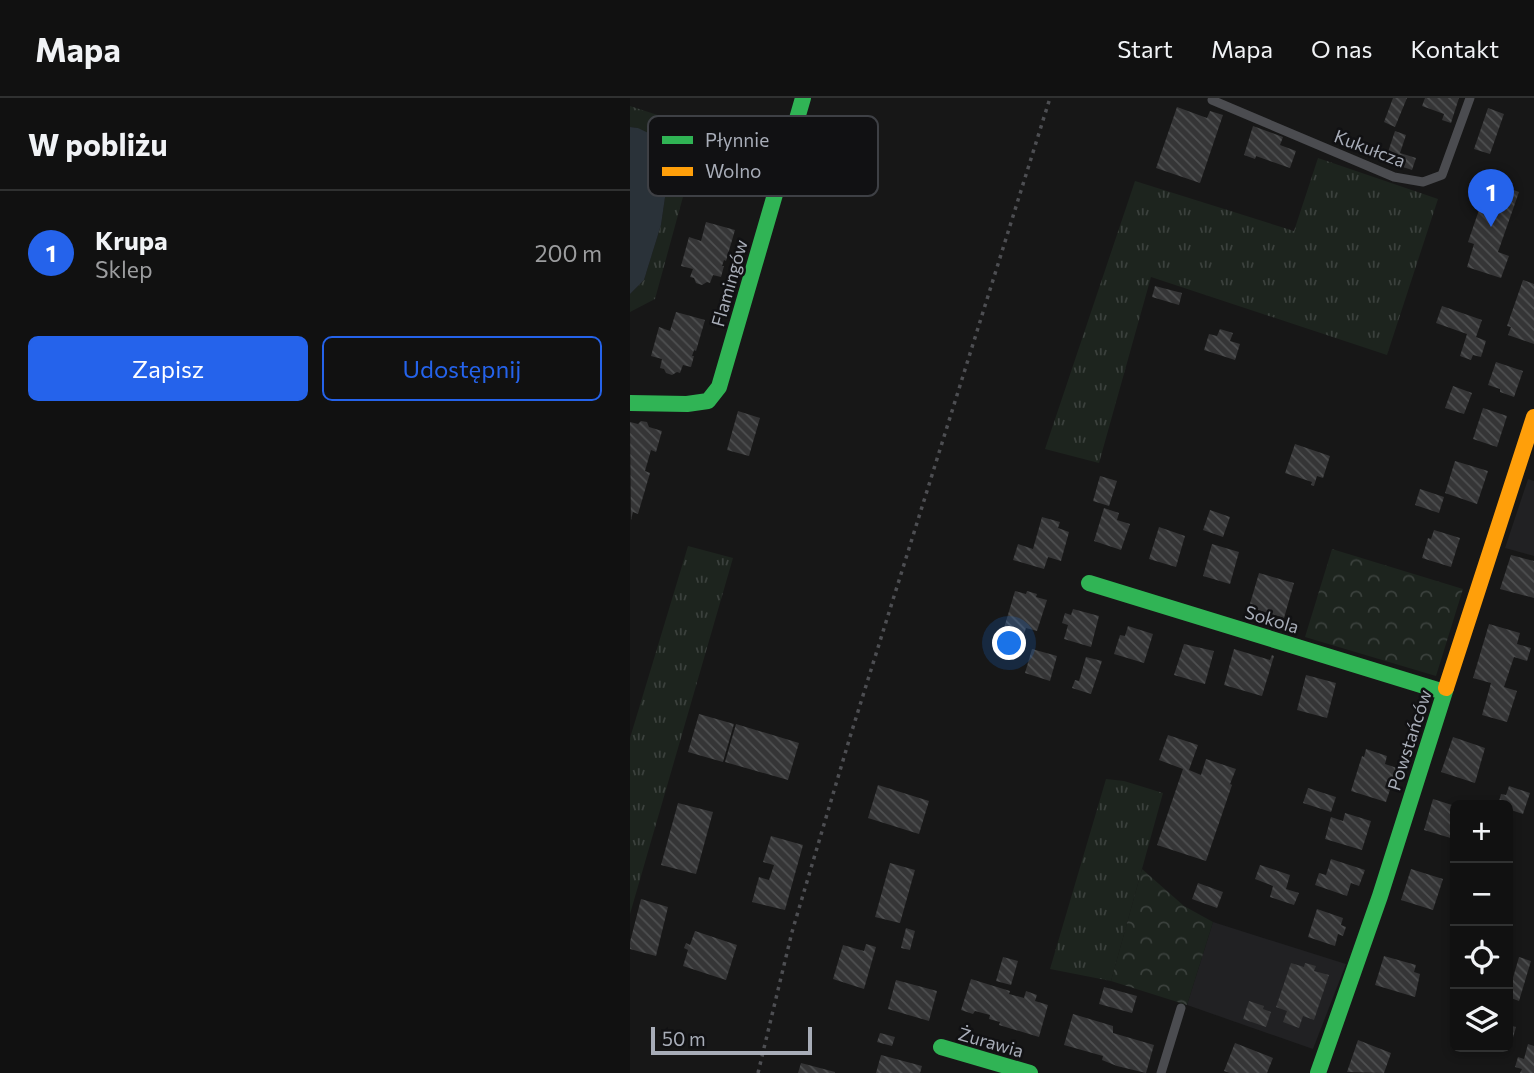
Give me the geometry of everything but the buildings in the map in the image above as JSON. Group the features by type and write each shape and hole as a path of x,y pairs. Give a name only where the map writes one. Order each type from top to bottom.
{"street":[{"name":"Flamingów","path":"798,116 803,98"},
{"name":"Flamingów","path":"630,402 687,404 708,401 719,387 775,196"},
{"name":"Powstańców","path":"1318,1073 1380,896 1534,417"},
{"name":"Sokola","path":"1089,583 1444,692"},
{"name":"Żurawia","path":"941,1047 1030,1073"}],"lane":[{"name":"Kukułcza","path":"1212,100 1394,177 1423,182 1442,175 1470,98"},
{"path":"1161,1073 1181,1007"}],"path":[{"path":"758,1073 792,932 850,737 1050,98"}],"shaded area":[{"path":"630,127 648,133 648,196 665,196 661,225 644,280 630,294"},
{"path":"1528,479 1534,481 1534,556 1505,548"},
{"path":"1213,922 1346,964 1313,1049 1187,1005"}],"green space":[{"path":"630,106 661,116 648,116 648,139 638,128 630,127"},
{"path":"1318,158 1438,199 1387,355 1151,277 1099,463 1045,449 1135,181 1294,231"},
{"path":"665,196 683,196 655,299 630,312 630,294 644,280 661,225"},
{"path":"688,546 733,558 630,914 630,738"},
{"path":"1332,549 1463,589 1436,676 1305,637"},
{"path":"1106,779 1124,781 1163,793 1111,981 1050,969"},
{"path":"1142,869 1184,906 1213,922 1187,1005 1111,981"}],"traffic: fast":[{"path":"798,116 803,98"},
{"path":"630,403 687,404 708,401 719,387 775,196"},
{"path":"1089,583 1444,692"},
{"path":"1318,1073 1380,896 1446,688"},
{"path":"941,1047 1030,1073"}],"traffic: slow":[{"path":"1446,688 1534,417"}],"place":[{"name":"Krupa","path":"1491,227"}]}
